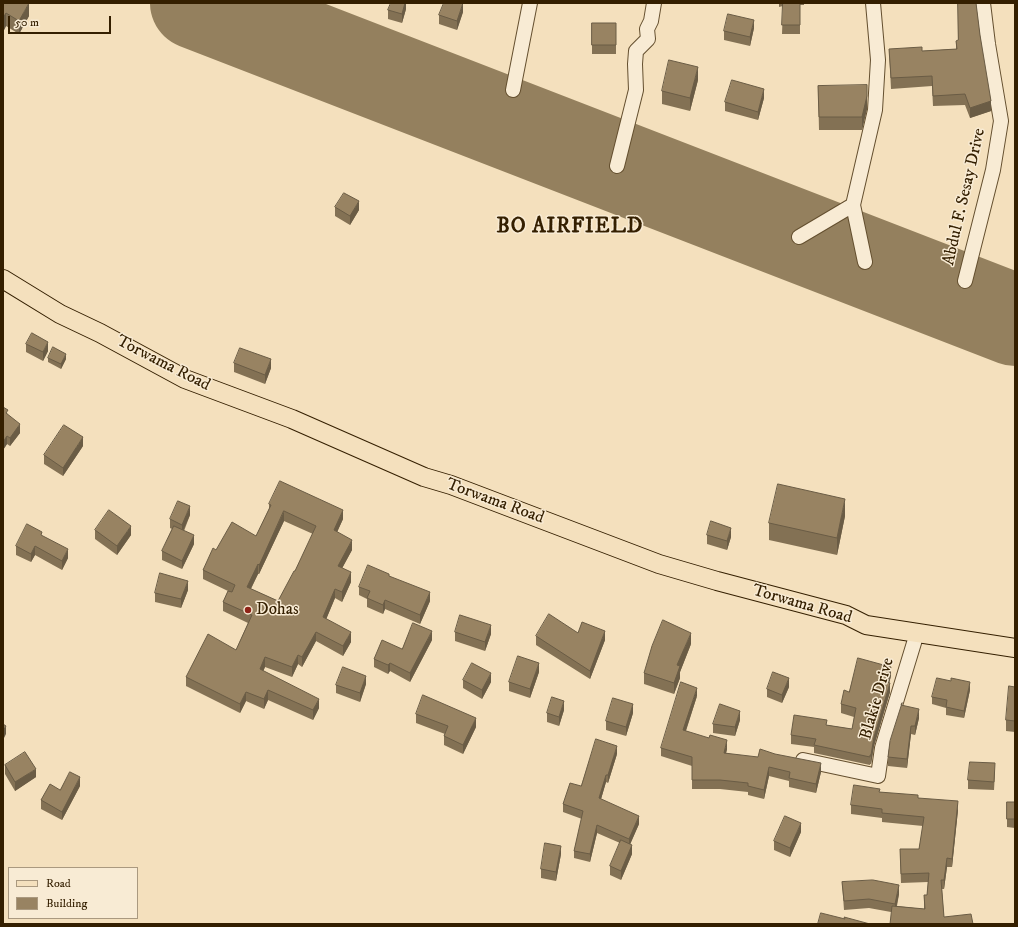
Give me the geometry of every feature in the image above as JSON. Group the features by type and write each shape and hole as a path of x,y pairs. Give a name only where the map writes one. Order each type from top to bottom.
{"main road":[{"name":"Torwama Road","path":"3,279 60,314 100,332 185,379 292,419 424,477 451,485 659,564 716,581 846,615 866,625 1015,648"}],"street":[{"path":"513,90 530,3"},
{"path":"617,166 636,90 636,51 648,39 647,29 651,21 654,3"},
{"path":"865,262 853,205 875,110 878,60 873,3"},
{"name":"Abdul F. Sesay Drive","path":"965,281 994,170 1001,121 988,44 983,3"},
{"path":"799,237 853,205"},
{"name":"Blakie Drive","path":"793,758 878,776 882,748 917,633"}],"building":[{"path":"3,3 29,3 19,21 6,13 3,18"},
{"path":"391,3 405,3 402,14 388,10"},
{"path":"444,3 463,3 457,21 439,15"},
{"path":"783,3 800,3 800,25 782,25"},
{"path":"958,3 976,3 991,101 970,108 965,94 933,96 932,76 891,78 889,49 922,47 922,51 957,49"},
{"path":"728,14 754,20 750,37 724,31"},
{"path":"592,23 616,23 616,45 592,45"},
{"path":"669,60 698,67 690,98 662,91"},
{"path":"732,80 764,89 758,112 725,102"},
{"path":"867,85 867,96 862,117 819,117 818,86"},
{"path":"344,193 359,201 350,216 335,207"},
{"path":"32,333 48,342 43,352 26,344"},
{"path":"53,347 66,354 61,364 48,358"},
{"path":"240,348 271,359 265,375 234,363"},
{"path":"3,407 8,410 6,413 20,424 10,438 7,436 3,442"},
{"path":"64,425 83,437 63,468 44,455"},
{"path":"280,481 343,510 334,530 352,540 338,566 351,572 342,592 335,589 323,617 351,632 343,646 316,632 302,657 298,655 292,667 265,657 260,669 319,699 313,710 268,690 264,699 246,692 240,704 186,677 208,634 236,650 252,615 223,602 228,591 232,592 235,585 203,570 213,548 216,550 232,522 256,536 271,505 269,504","holes":["284,511 316,526 295,571 278,601 247,587"]},
{"path":"778,484 845,499 837,538 769,523"},
{"path":"178,501 190,506 182,525 170,519"},
{"path":"109,510 131,526 117,546 95,530"},
{"path":"711,521 731,528 727,541 707,535"},
{"path":"27,524 42,532 41,535 68,549 62,561 35,546 31,554 16,546"},
{"path":"174,526 194,535 182,561 162,551"},
{"path":"368,565 389,574 389,576 430,592 420,615 385,600 383,605 367,598 370,591 359,587"},
{"path":"160,573 188,581 181,599 155,593"},
{"path":"549,614 578,633 582,622 605,631 590,671 536,636"},
{"path":"460,615 491,625 485,642 455,632"},
{"path":"663,620 691,633 677,665 680,666 674,683 644,673 652,646"},
{"path":"413,623 432,631 410,673 390,663 388,665 374,659 382,640 402,649"},
{"path":"518,656 539,663 530,689 509,682"},
{"path":"858,658 891,667 887,682 890,683 874,737 870,757 814,745 816,739 791,735 794,715 827,720 826,725 852,729 856,708 841,704 844,690 849,692"},
{"path":"472,663 491,673 482,690 463,680"},
{"path":"343,667 366,676 360,693 336,685"},
{"path":"773,672 789,678 782,695 767,689"},
{"path":"937,678 951,681 951,678 970,682 964,711 946,707 947,700 932,697"},
{"path":"681,682 697,688 683,730 709,738 710,735 727,740 724,753 758,757 760,749 775,754 821,763 816,784 789,778 790,772 769,767 764,790 748,786 748,783 720,780 692,780 692,757 661,748"},
{"path":"1009,686 1015,687 1015,721 1006,720"},
{"path":"423,695 476,718 463,745 444,736 448,726 416,714"},
{"path":"552,697 564,701 559,717 547,713"},
{"path":"613,698 633,704 626,727 606,721"},
{"path":"720,704 740,711 735,727 713,724"},
{"path":"901,705 919,709 915,726 911,726 907,759 888,757 890,741"},
{"path":"3,724 6,726 3,731"},
{"path":"596,739 617,746 599,798 639,816 629,839 597,825 590,854 574,851 583,811 563,804 570,783 581,786"},
{"path":"25,752 36,769 15,782 5,765"},
{"path":"970,762 995,763 994,782 968,780"},
{"path":"70,772 80,777 62,812 41,800 50,784 60,790"},
{"path":"854,785 880,789 879,792 918,795 918,798 958,801 952,859 947,858 944,880 941,880 944,917 971,914 973,924 890,924 892,906 925,909 924,895 927,895 929,873 901,874 900,849 919,849 924,817 882,813 882,809 851,805"},
{"path":"1007,802 1015,802 1015,819 1007,819"},
{"path":"785,816 801,823 790,848 774,841"},
{"path":"621,840 632,845 621,871 610,866"},
{"path":"545,843 561,846 556,872 541,869"},
{"path":"873,880 899,885 895,904 869,899 844,901 842,882"},
{"path":"821,913 845,919 844,917 870,924 818,924"}],"runway":[{"path":"196,3 1015,320"}],"place":[{"name":"Dohas","path":"248,610"}],"district":[{"name":"BO AIRFIELD","path":"570,228"}]}
